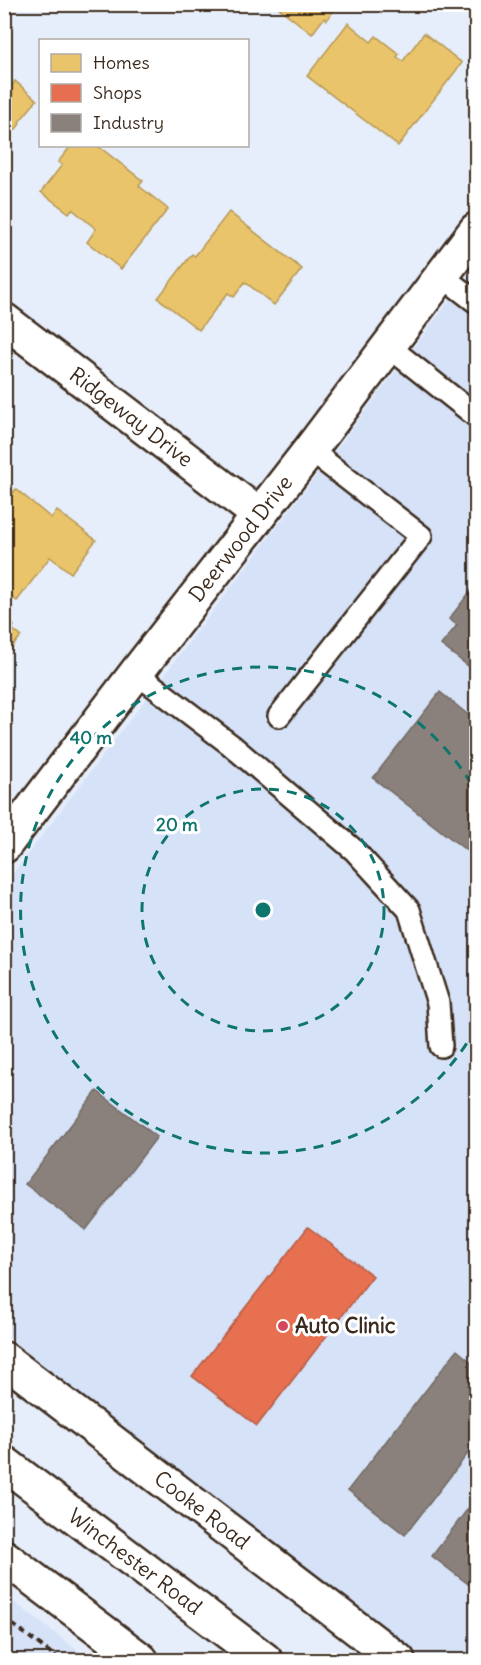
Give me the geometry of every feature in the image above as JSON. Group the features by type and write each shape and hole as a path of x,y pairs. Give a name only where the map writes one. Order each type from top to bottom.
{"street":[{"name":"Deerwood Drive","path":"4,846 477,230"},
{"name":"Ridgeway Drive","path":"4,320 259,515"},
{"name":"Cooke Road","path":"4,1359 398,1660"},
{"name":"Winchester Road","path":"4,1463 265,1660"},
{"path":"4,1557 141,1660"}],"lane":[{"path":"442,276 477,302"},
{"path":"388,346 477,416"},
{"path":"279,716 421,536 310,450"},
{"path":"136,673 231,745 354,850 409,910 438,1003 441,1046"}],"path":[{"path":"4,1618 60,1660"}],"shaded area":[{"path":"476,266 476,1660 415,1660 5,1335 4,885"},
{"path":"5,1595 90,1660 5,1660"}],"building: Homes":[{"path":"274,4 334,4 331,8 334,10 327,20 324,18 312,34"},
{"path":"348,23 371,42 376,36 399,54 397,57 403,61 424,33 462,63 398,146 307,76"},
{"path":"4,80 12,86 15,81 37,100 11,135 9,134 4,139"},
{"path":"70,147 99,147 143,181 139,186 168,209 121,269 87,242 96,229 72,209 69,213 41,192 62,165 58,162"},
{"path":"229,212 302,269 274,305 245,282 234,297 228,293 199,330 158,298"},
{"path":"16,489 51,518 57,511 96,540 71,573 50,557 17,601 4,592 4,504"},
{"path":"5,619 21,636 4,657"}],"building: Shops":[{"name":"Auto Clinic","path":"308,1227 373,1276 257,1426 192,1376"}],"building: Industry":[{"path":"476,584 476,672 441,645 457,625 449,619"},
{"path":"440,692 476,721 476,858 373,778"},
{"path":"97,1091 157,1137 86,1230 25,1184"},
{"path":"457,1350 476,1366 476,1443 405,1535 348,1490"},
{"path":"476,1498 476,1590 432,1556"}],"place":[{"name":"Auto Clinic","path":"283,1326"}]}
